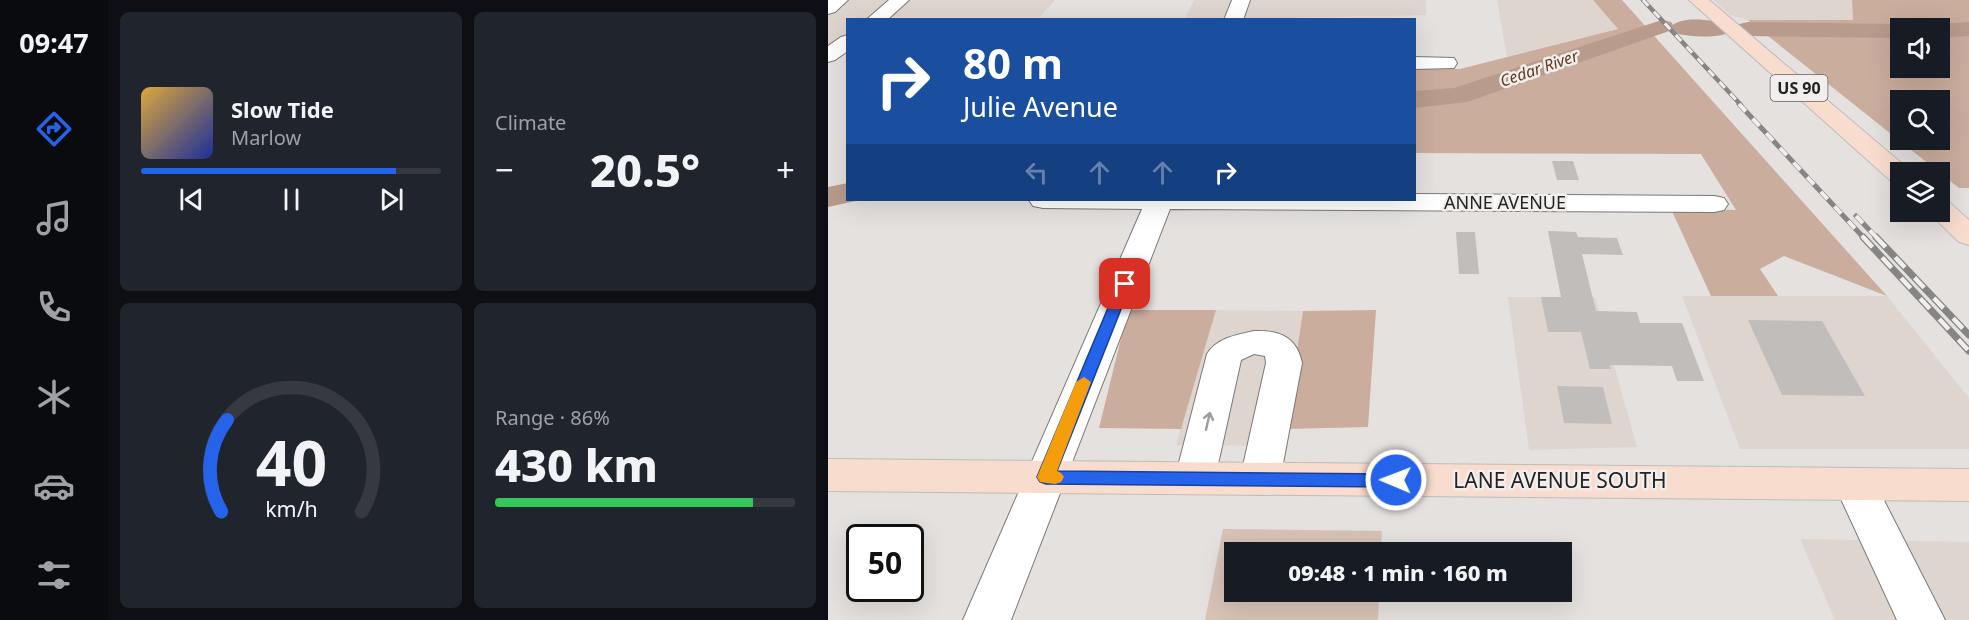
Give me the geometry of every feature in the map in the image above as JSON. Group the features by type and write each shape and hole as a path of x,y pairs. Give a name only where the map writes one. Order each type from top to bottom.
{"main road":[{"name":"US 90","path":"1698,0 1890,166"},
{"path":"1950,218 1969,236"},
{"name":"LANE AVENUE SOUTH","path":"828,475 1969,485"}],"street":[{"path":"828,8 839,0"},
{"path":"878,18 900,0"},
{"path":"1234,18 1241,0"},
{"path":"828,56 846,42"},
{"path":"828,62 846,62"},
{"path":"1416,63 1446,63"},
{"name":"ANNE AVENUE","path":"1101,201 1714,204"},
{"path":"987,620 1159,202"},
{"path":"1195,478 1225,354 1239,345 1254,342 1271,343 1282,350 1284,363 1260,479"},
{"path":"1855,484 1921,620"}],"shaded area":[{"path":"828,0 893,0 869,18 846,18 846,36 828,50"},
{"path":"906,0 1055,0 1040,17 885,17"},
{"path":"1194,0 1237,0 1228,18 1185,18"},
{"path":"1247,0 1426,0 1426,15 1239,18"},
{"path":"1497,0 1593,0 1619,29 1507,57"},
{"path":"1593,0 1622,0 1887,296 1784,256 1760,269 1778,296 1711,296 1671,209 1736,210 1701,154 1416,153 1416,69 1460,69 1618,29"},
{"path":"1713,0 1852,0 1853,20 1748,20 1730,15"},
{"path":"1852,0 1969,0 1969,188 1959,188 1950,181 1950,162 1926,162 1911,150 1950,150 1950,90 1890,90 1890,133 1748,20 1853,20"},
{"path":"1682,296 1887,296 1969,398 1969,449 1740,449"},
{"path":"1508,297 1595,297 1637,447 1529,450"},
{"path":"1128,310 1216,310 1181,429 1099,428"},
{"path":"1216,310 1303,311 1283,446 1176,445"},
{"path":"1376,310 1368,427 1285,429 1303,311"},
{"path":"1223,529 1382,531 1381,542 1224,542 1224,602 1379,602 1378,620 1205,620"},
{"path":"1800,539 1969,542 1969,620 1835,620"}],"building":[{"path":"1552,161 1573,161 1579,180 1557,180"},
{"path":"1548,231 1576,232 1578,237 1617,238 1623,255 1582,254 1596,311 1637,312 1640,323 1682,323 1704,381 1677,381 1672,366 1610,365 1611,369 1590,369 1581,332 1548,332 1541,297 1561,297"},
{"path":"1456,232 1475,232 1479,274 1459,274"},
{"path":"1748,320 1822,321 1865,396 1782,395"},
{"path":"1557,386 1603,387 1612,424 1564,423"}],"waterway":[{"name":"Cedar River","path":"1416,100 1457,96 1662,27"},
{"name":"Cedar River","path":"1683,28 1717,29"},
{"name":"Cedar River","path":"1748,29 1890,31"},
{"name":"Cedar River","path":"1950,30 1969,29"},
{"name":"Cedar River","path":"828,197 846,193"}],"railway":[{"path":"1643,0 1741,105"},
{"path":"1739,104 1864,238"},
{"path":"1856,216 1877,238"},
{"path":"1863,237 1969,351"},
{"path":"1876,237 1969,335"}],"slow traffic":[{"path":"1055,477 1046,477 1084,382"}],"route":[{"path":"1125,284 1046,477 1396,480"}]}
